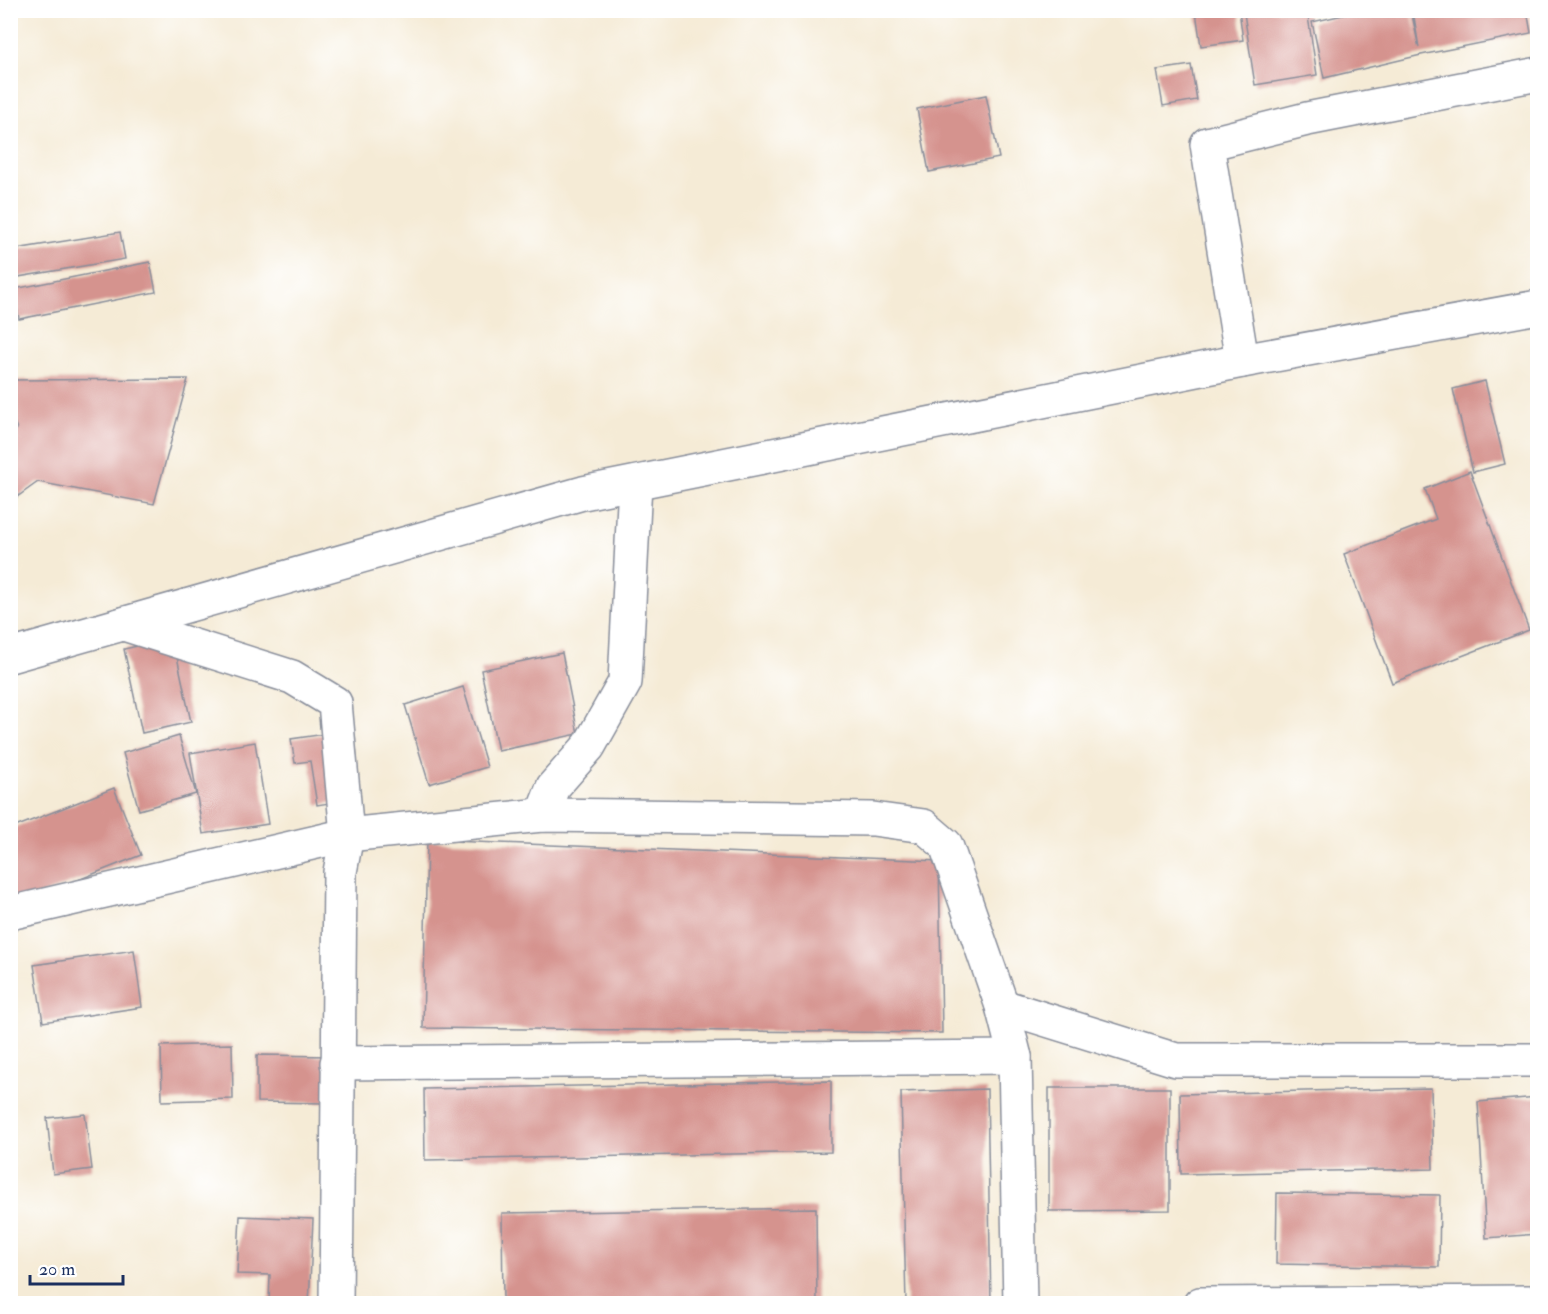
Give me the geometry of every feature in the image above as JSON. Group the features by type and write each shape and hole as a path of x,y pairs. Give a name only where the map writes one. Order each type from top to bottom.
{"street":[{"path":"1242,361 1207,144 1307,120 1538,74"},
{"path":"10,656 583,493 1242,361 1538,308"},
{"path":"542,815 553,787 589,746 625,682 636,483"},
{"path":"124,624 291,677 335,703 347,835 340,872 336,1304"},
{"path":"10,913 347,835 542,815 873,819 924,826 946,845 1002,1006 1015,1057 1020,1304"},
{"path":"1002,1006 1176,1060 1538,1060"},
{"path":"337,1063 1015,1057"},
{"path":"1200,1304 1538,1302"}],"building":[{"path":"1239,10 1243,40 1201,46 1196,12"},
{"path":"1260,10 1307,10 1317,75 1255,85 1244,13"},
{"path":"1365,10 1411,10 1419,48 1413,10 1527,10 1531,33 1421,55 1324,78 1312,22"},
{"path":"1191,65 1197,100 1163,106 1157,70"},
{"path":"986,95 999,158 929,172 917,109"},
{"path":"120,232 125,259 12,278 10,250"},
{"path":"150,262 156,292 19,319 14,289"},
{"path":"188,379 154,504 38,482 10,502 10,435 17,429 10,411 10,380"},
{"path":"1485,381 1505,464 1473,472 1453,389"},
{"path":"1470,471 1529,630 1392,683 1344,554 1436,519 1425,489"},
{"path":"173,638 191,722 142,733 124,649"},
{"path":"562,653 578,734 498,751 481,670"},
{"path":"463,687 487,767 429,784 405,705"},
{"path":"325,734 336,802 317,805 310,761 295,763 291,739"},
{"path":"179,736 196,794 139,810 123,753"},
{"path":"255,742 268,824 203,834 190,753"},
{"path":"114,788 141,855 10,907 10,829"},
{"path":"427,840 939,861 942,1033 423,1028"},
{"path":"134,950 142,1007 43,1022 34,965"},
{"path":"232,1044 233,1099 162,1101 161,1046"},
{"path":"257,1055 330,1056 329,1103 257,1102"},
{"path":"831,1081 831,1152 425,1160 424,1089"},
{"path":"1049,1088 1170,1088 1170,1210 1049,1211"},
{"path":"1431,1088 1433,1169 1181,1174 1180,1094"},
{"path":"987,1089 991,1304 906,1304 901,1092"},
{"path":"1538,1097 1538,1234 1486,1238 1478,1102"},
{"path":"85,1114 92,1169 53,1174 47,1118"},
{"path":"1277,1193 1440,1195 1439,1267 1276,1264"},
{"path":"816,1208 817,1304 503,1304 502,1213"},
{"path":"240,1216 313,1219 309,1304 269,1304 270,1275 237,1274"}]}
